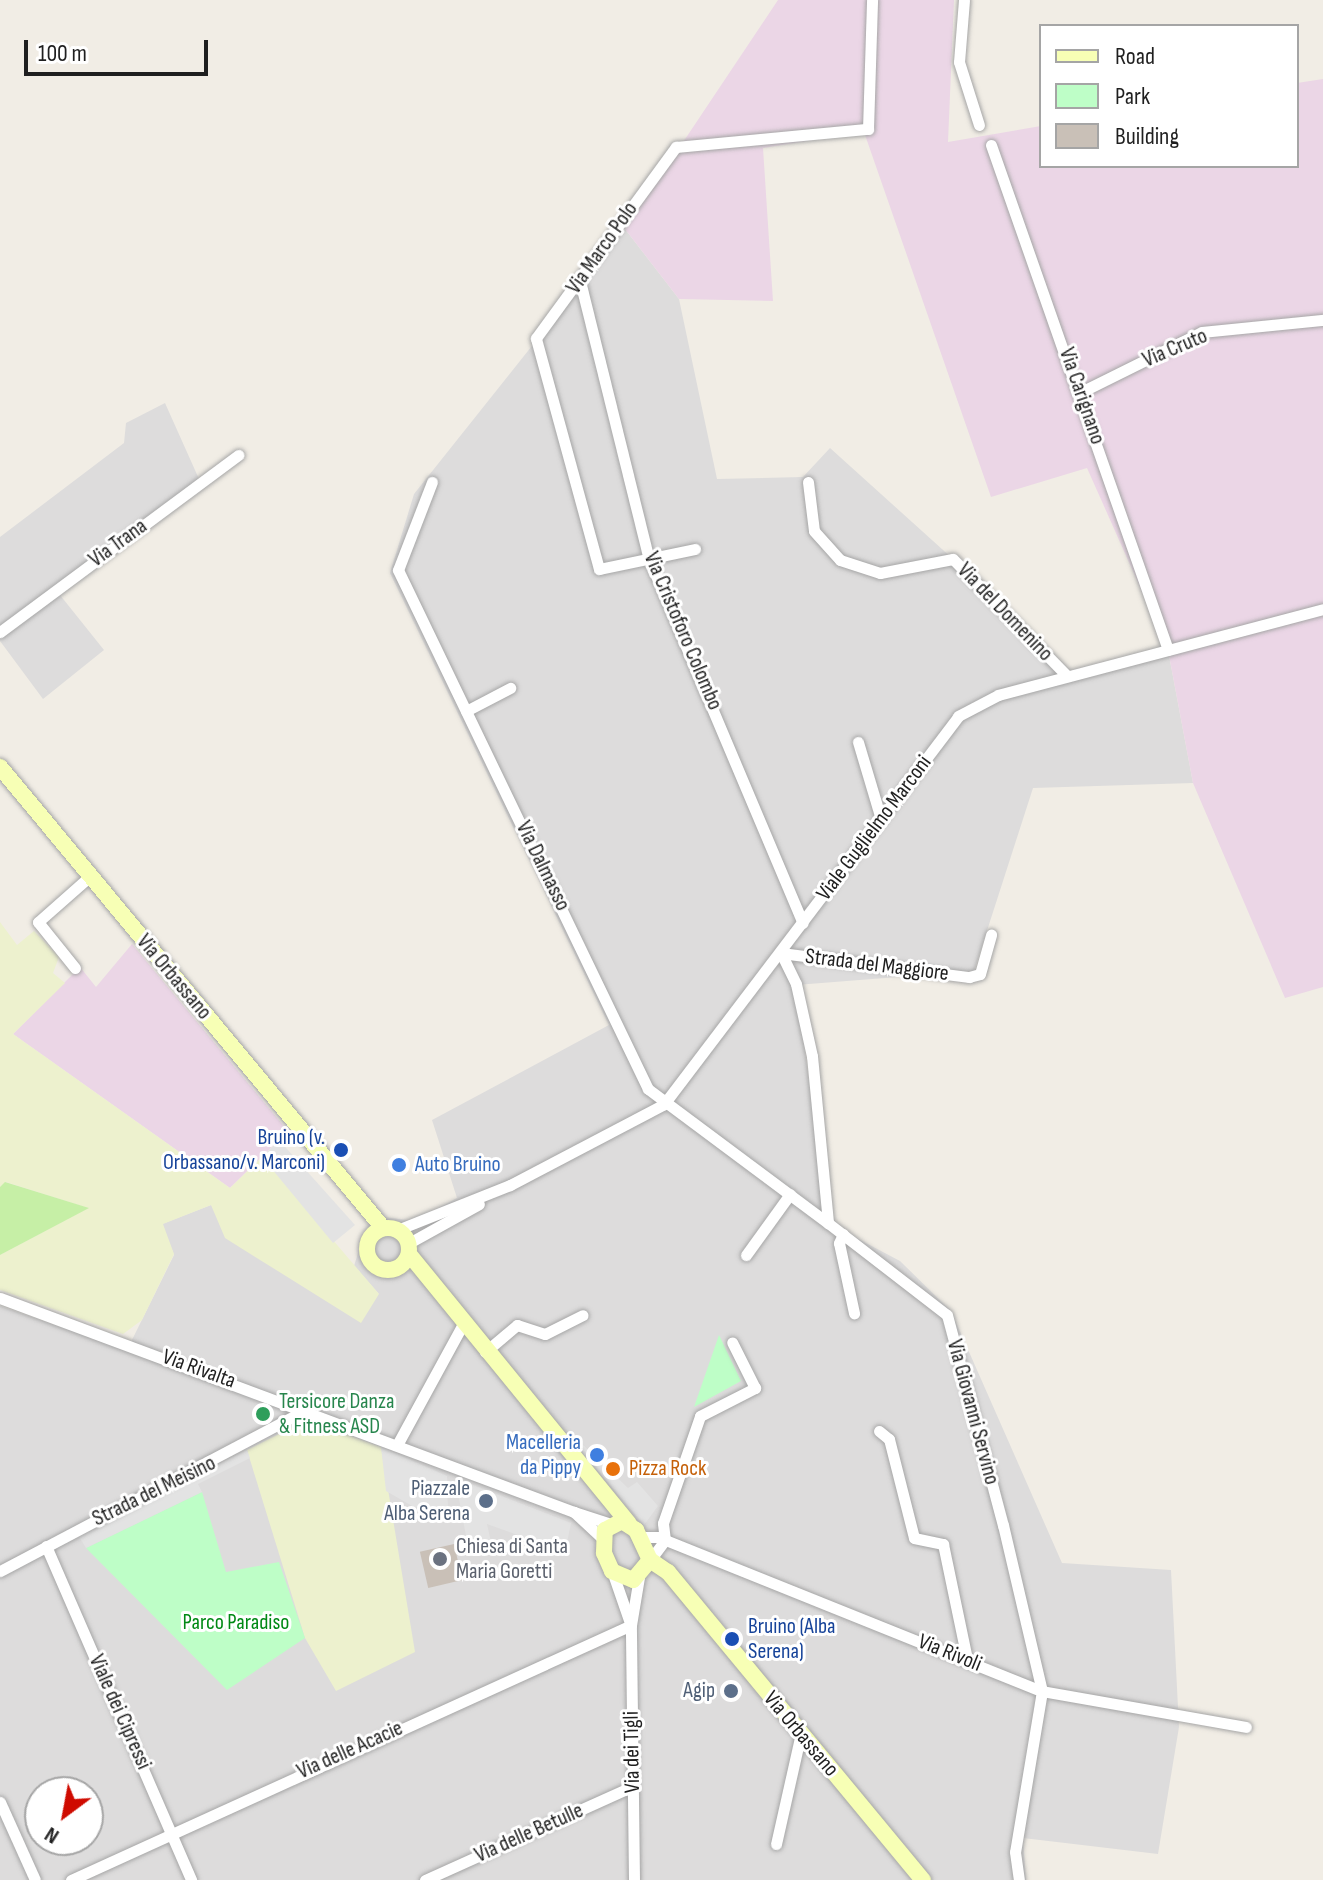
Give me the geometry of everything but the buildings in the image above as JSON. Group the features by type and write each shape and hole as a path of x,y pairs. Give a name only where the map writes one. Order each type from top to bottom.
{"main road":[{"name":"Via Orbassano","path":"0,767 339,1180 384,1231 409,1248 462,1326 641,1537 644,1570"},
{"name":"Via Orbassano","path":"384,1231 371,1261 395,1269 462,1326"},
{"path":"395,1269 409,1248"},
{"name":"Via Orbassano","path":"582,1470 606,1531 612,1571 644,1570 679,1588 923,1880"},
{"path":"606,1531 629,1524"}],"street":[{"name":"Via Marco Polo","path":"695,549 599,569 536,338 676,147 868,129 872,0"},
{"path":"964,0 959,62 979,125"},
{"name":"Via Carignano","path":"991,145 1081,392 1168,650"},
{"name":"Via Cristoforo Colombo","path":"580,281 649,559 803,923"},
{"name":"Via Cruto","path":"1081,392 1202,332 1323,320"},
{"name":"Via Trana","path":"0,632 238,455"},
{"name":"Via Dalmasso","path":"432,482 398,570 648,1089 664,1104 828,1223"},
{"name":"Via del Domenino","path":"808,482 814,531 840,560 880,573 953,559 1067,676"},
{"name":"Viale Guglielmo Marconi","path":"409,1248 510,1185 664,1104 958,716 998,695 1321,612"},
{"path":"466,711 510,688"},
{"path":"858,742 881,819"},
{"path":"75,968 38,922 90,876"},
{"name":"Strada del Maggiore","path":"781,953 969,977 980,974 991,935"},
{"path":"781,953 796,984 812,1056 828,1223"},
{"name":"Viale Guglielmo Marconi","path":"384,1231 510,1185"},
{"path":"746,1255 790,1194"},
{"name":"Via Giovanni Servino","path":"828,1223 947,1315 1042,1691 1015,1852 1019,1880"},
{"path":"843,1234 839,1243 854,1313"},
{"name":"Via Rivalta","path":"0,1298 574,1512 606,1531"},
{"path":"485,1352 517,1325 545,1334 583,1315"},
{"path":"397,1445 462,1326"},
{"path":"644,1570 665,1540 663,1523 700,1416 755,1388 732,1342"},
{"name":"Strada del Meisino","path":"0,1571 242,1447 306,1410"},
{"path":"879,1431 889,1439 914,1538 943,1544 967,1659"},
{"name":"Via Rivalta","path":"574,1512 606,1531"},
{"name":"Via Rivoli","path":"641,1537 665,1540 1042,1691 1246,1727"},
{"name":"Viale dei Cipressi","path":"46,1546 173,1830 191,1880"},
{"name":"Via dei Tigli","path":"634,1880 631,1625 644,1570"},
{"name":"Via dei Tigli","path":"612,1571 631,1625"},
{"name":"Via delle Acacie","path":"71,1880 173,1830 631,1625"},
{"path":"776,1844 801,1733"},
{"name":"Via delle Betulle","path":"425,1880 633,1786"},
{"path":"0,1802 35,1880"}],"shaded area":[{"path":"778,0 954,0 948,142 1039,126 1039,168 1299,168 1299,83 1323,79 1323,987 1285,998 1193,783 1168,650 1087,468 991,497 864,132 763,148 773,301 679,299 625,229"},
{"path":"625,229 679,299 717,479 803,477 830,448 953,559 1067,676 1168,650 1193,783 1033,788 974,971 796,985 828,1223 900,1261 951,1311 1062,1563 1171,1570 1179,1727 1158,1854 1023,1838 1026,1880 0,1880 0,1306 127,1350 174,1255 162,1224 211,1205 379,1294 354,1266 363,1237 383,1217 415,1221 457,1198 432,1120 609,1025 390,573 414,494"},
{"path":"165,403 199,479 60,595 104,650 43,699 0,641 0,537 124,443 126,423"},
{"path":"132,944 288,1131 230,1188 13,1034 80,967 96,987"},
{"path":"279,1140 355,1225 333,1243 262,1157"},
{"path":"582,1444 628,1488 637,1482 658,1506 644,1525 578,1447"},
{"path":"381,1447 447,1476 448,1511 414,1507 386,1491"},
{"path":"247,1450 250,1458 198,1484 202,1492 86,1548 78,1535"},
{"name":"Piazzale Alba Serena","path":"455,1478 571,1523 565,1552 487,1524 491,1542 467,1541"}],"green space":[{"path":"0,922 17,945 34,931 59,957 53,973 65,983 13,1034 230,1188 262,1157 379,1294 361,1323 225,1238 211,1205 163,1224 174,1254 142,1320 123,1334 0,1290 0,1255 88,1208 6,1182 0,1187"},
{"path":"5,1182 89,1208 0,1255 0,1187"},
{"path":"719,1335 741,1381 694,1407"},
{"path":"307,1420 381,1447 415,1652 336,1691 305,1638 247,1450"},
{"name":"Parco Paradiso","path":"202,1492 226,1572 279,1562 305,1638 227,1690 86,1548"}],"place":[{"name":"Bruino (v. Orbassano/v. Marconi)","path":"341,1150"},
{"name":"Auto Bruino","path":"399,1165"},
{"name":"Tersicore Danza & Fitness ASD","path":"263,1414"},
{"name":"Macelleria da Pippy","path":"597,1455"},
{"name":"Pizza Rock","path":"613,1469"},
{"name":"Piazzale Alba Serena","path":"486,1501"},
{"name":"Chiesa di Santa Maria Goretti","path":"440,1559"},
{"name":"Bruino (Alba Serena)","path":"732,1639"},
{"name":"Agip","path":"731,1691"}]}
